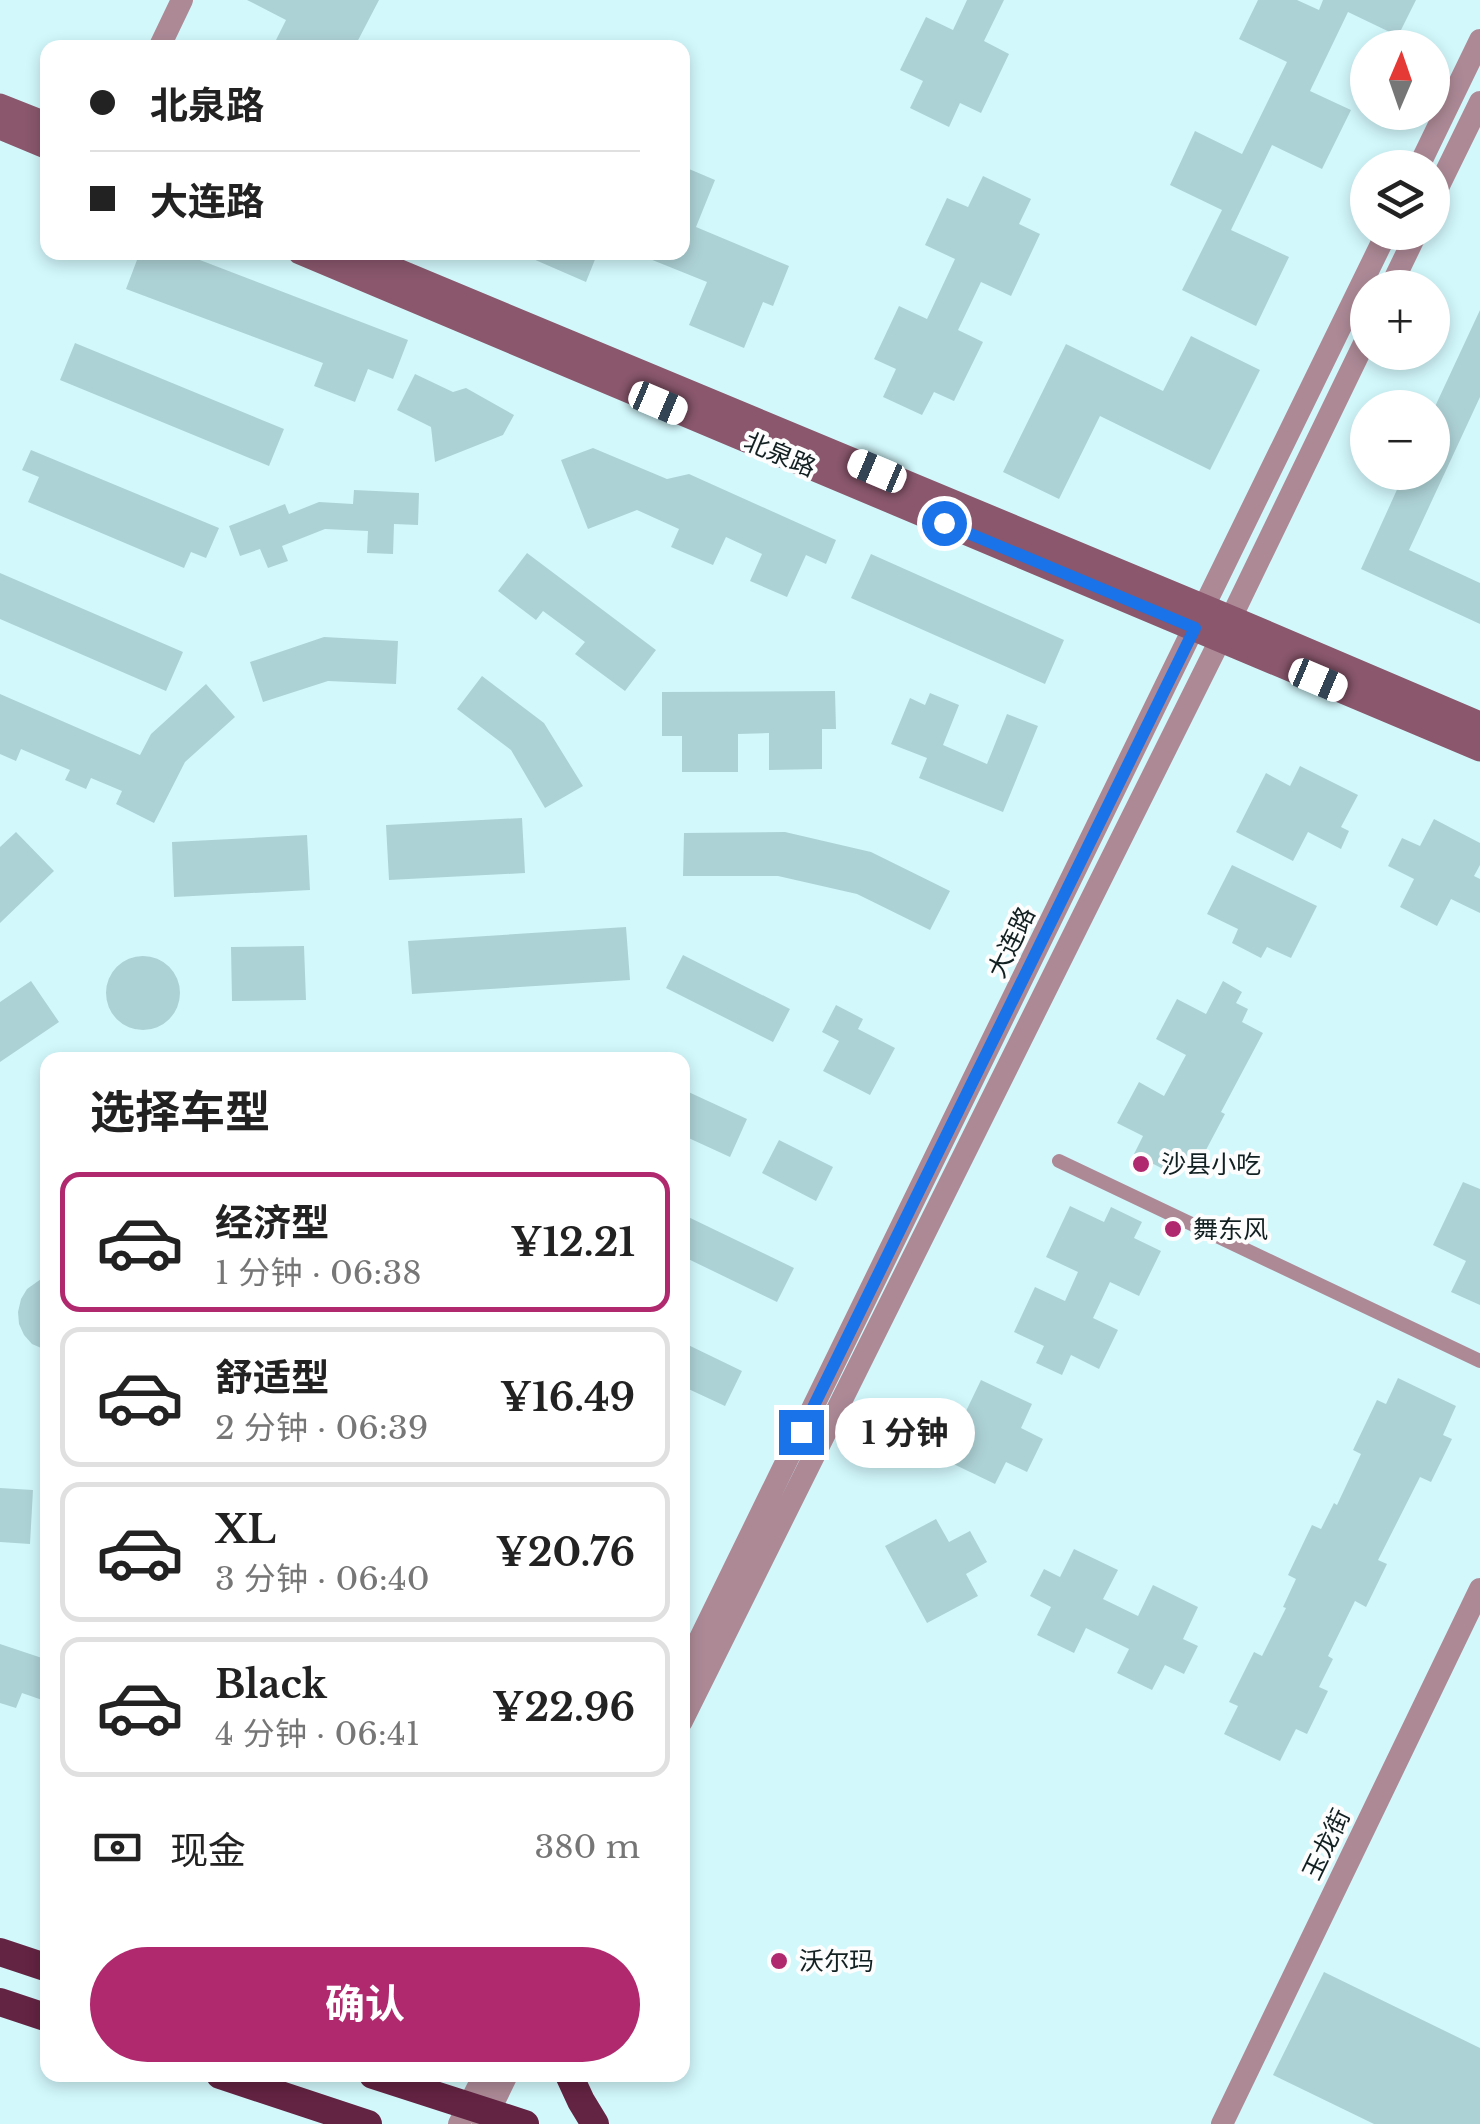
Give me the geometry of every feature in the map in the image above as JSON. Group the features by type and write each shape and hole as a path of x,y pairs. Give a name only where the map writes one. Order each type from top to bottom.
{"highway":[{"path":"0,1952 40,1965"},
{"path":"0,2002 40,2015"},
{"path":"241,2082 368,2124"},
{"path":"390,2082 475,2116 525,2124"},
{"path":"572,2082 595,2124"}],"main road":[{"path":"0,106 40,123"},
{"path":"0,127 40,144"},
{"name":"北泉路","path":"320,260 1200,618 1480,724"},
{"name":"北泉路","path":"371,260 1200,618"},
{"name":"北泉路","path":"1226,628 1480,749"}],"street":[{"path":"164,40 182,0"},
{"path":"1427,150 1480,40"},
{"path":"1450,163 1480,102"},
{"name":"大连路","path":"690,1658 1378,250"},
{"name":"大连路","path":"690,1705 1351,370"},
{"path":"1058,1161 1480,1362"},
{"name":"玉龙街","path":"1222,2124 1480,1588"},
{"path":"475,2116 482,2082"},
{"path":"475,2116 502,2082"}],"building":[{"path":"247,0 379,0 358,40 276,40 286,20"},
{"path":"967,0 1004,0 984,41 1009,54 981,113 960,103 949,127 910,108 923,81 900,70 926,17 953,30"},
{"path":"1258,0 1297,0 1319,10 1323,0 1416,0 1401,30 1386,30 1348,12 1310,91 1350,110 1322,169 1272,145 1231,230 1289,257 1256,326 1182,290 1222,210 1170,185 1195,131 1242,154 1287,62 1239,39"},
{"path":"690,169 715,180 696,227 789,266 773,306 763,302 744,348 689,325 707,282 652,260 690,260"},
{"path":"983,176 1031,199 1019,224 1040,234 1011,296 981,282 958,330 983,342 954,401 934,392 922,415 883,397 896,369 874,359 899,306 927,319 955,259 925,245 947,198 968,207"},
{"path":"137,260 200,260 408,340 393,379 368,369 355,402 314,386 323,363 126,289"},
{"path":"535,260 595,260 586,282"},
{"path":"1480,310 1480,397 1450,462 1450,390 1443,390"},
{"path":"1191,336 1260,370 1210,470 1100,416 1059,499 1003,472 1066,344 1163,391"},
{"path":"75,343 284,429 269,466 60,380"},
{"path":"415,374 453,392 466,388 514,415 503,435 435,462 431,427 397,410"},
{"path":"593,448 667,479 689,474 836,540 826,564 806,555 787,597 750,581 762,554 726,537 713,565 671,547 679,529 637,510 588,529 561,460"},
{"path":"31,450 219,528 206,558 191,552 184,568 28,502 39,477 22,470"},
{"path":"354,490 419,493 418,525 394,524 393,554 367,553 368,531 325,529 282,546 288,561 268,568 260,549 240,556 229,526 285,504 289,514 319,502 353,504"},
{"path":"1397,490 1437,490 1409,550 1480,583 1480,624 1361,569"},
{"path":"527,553 656,650 625,691 575,654 585,642 543,611 536,620 498,591"},
{"path":"871,554 1064,640 1045,684 851,598"},
{"path":"0,573 183,652 166,691 0,619"},
{"path":"324,637 398,641 396,684 328,681 263,702 250,662"},
{"path":"482,676 544,723 583,786 545,808 511,750 457,709"},
{"path":"206,684 235,717 185,762 154,823 116,804 122,791 91,778 86,789 65,780 70,770 21,749 16,761 0,754 0,694 140,755 151,734"},
{"path":"835,691 836,729 822,729 822,769 769,770 769,733 738,734 738,772 682,772 682,736 662,736 662,692"},
{"path":"930,693 959,705 943,745 987,764 1007,714 1038,726 1003,812 919,778 927,758 891,744 910,698 925,705"},
{"path":"1300,766 1358,795 1341,827 1349,831 1341,849 1308,832 1293,861 1236,832 1266,773 1290,786"},
{"path":"522,818 525,873 389,880 386,825"},
{"path":"1434,819 1480,843 1480,865 1474,876 1480,879 1480,913 1451,899 1437,926 1400,907 1414,879 1388,866 1402,838 1420,846"},
{"path":"16,832 54,871 0,923 0,847"},
{"path":"785,832 871,852 950,891 930,930 857,894 778,876 683,876 684,833"},
{"path":"307,835 310,890 174,897 172,842"},
{"path":"1232,865 1317,906 1291,958 1267,947 1261,958 1232,943 1238,929 1207,914"},
{"path":"626,927 630,980 412,994 408,941"},
{"path":"304,946 306,1000 232,1001 231,947"},
{"path":"683,955 790,1009 773,1042 666,988"},
{"path":"143,956 169,967 180,993 169,1019 143,1030 117,1019 106,993 117,967"},
{"path":"31,981 59,1022 0,1062 0,1002"},
{"path":"1223,981 1242,992 1236,1003 1248,1009 1242,1022 1263,1033 1197,1167 1175,1156 1167,1171 1134,1154 1143,1136 1117,1123 1139,1082 1164,1096 1186,1055 1156,1039 1177,999 1206,1014"},
{"path":"836,1005 863,1019 858,1029 895,1048 870,1095 823,1071 839,1041 822,1032"},
{"path":"690,1093 747,1119 730,1157 690,1139"},
{"path":"779,1140 833,1167 816,1201 762,1173"},
{"path":"1463,1182 1480,1189 1480,1305 1451,1292 1466,1261 1433,1245"},
{"path":"1070,1206 1104,1222 1111,1207 1142,1222 1134,1238 1161,1251 1139,1296 1110,1282 1093,1318 1118,1330 1099,1369 1071,1355 1062,1375 1036,1363 1044,1346 1014,1332 1035,1287 1065,1301 1078,1272 1046,1257"},
{"path":"690,1218 794,1268 777,1302 690,1260"},
{"path":"40,1280 40,1348 32,1344 19,1324 18,1312 27,1289"},
{"path":"690,1346 742,1371 725,1406 690,1390"},
{"path":"1398,1378 1456,1406 1443,1435 1452,1439 1431,1482 1420,1477 1378,1560 1387,1564 1366,1607 1355,1601 1328,1656 1333,1659 1319,1687 1328,1691 1307,1734 1296,1729 1280,1761 1224,1734 1238,1706 1229,1702 1254,1652 1262,1656 1286,1608 1283,1607 1296,1579 1288,1575 1312,1525 1321,1529 1334,1503 1337,1505 1361,1454 1353,1450 1377,1400 1386,1404"},
{"path":"981,1380 1032,1404 1021,1428 1043,1439 1027,1472 1006,1462 995,1484 943,1459"},
{"path":"0,1488 33,1490 30,1544 0,1542"},
{"path":"936,1519 949,1542 970,1531 987,1562 966,1574 978,1596 927,1623 885,1546"},
{"path":"1074,1549 1118,1570 1103,1599 1138,1616 1153,1585 1198,1607 1183,1639 1198,1646 1184,1674 1165,1665 1152,1690 1117,1673 1129,1649 1086,1628 1074,1653 1037,1635 1051,1607 1030,1596 1044,1569 1060,1577"},
{"path":"0,1644 40,1657 40,1699 22,1693 16,1708 0,1703"},
{"path":"1324,1972 1480,2048 1480,2124 1374,2124 1273,2075"}],"place":[{"name":"沙县小吃","path":"1141,1164"},
{"name":"舞东风","path":"1173,1229"},
{"name":"沃尔玛","path":"779,1961"}],"route":[{"path":"801,1432 1195,628 944,523"}]}
